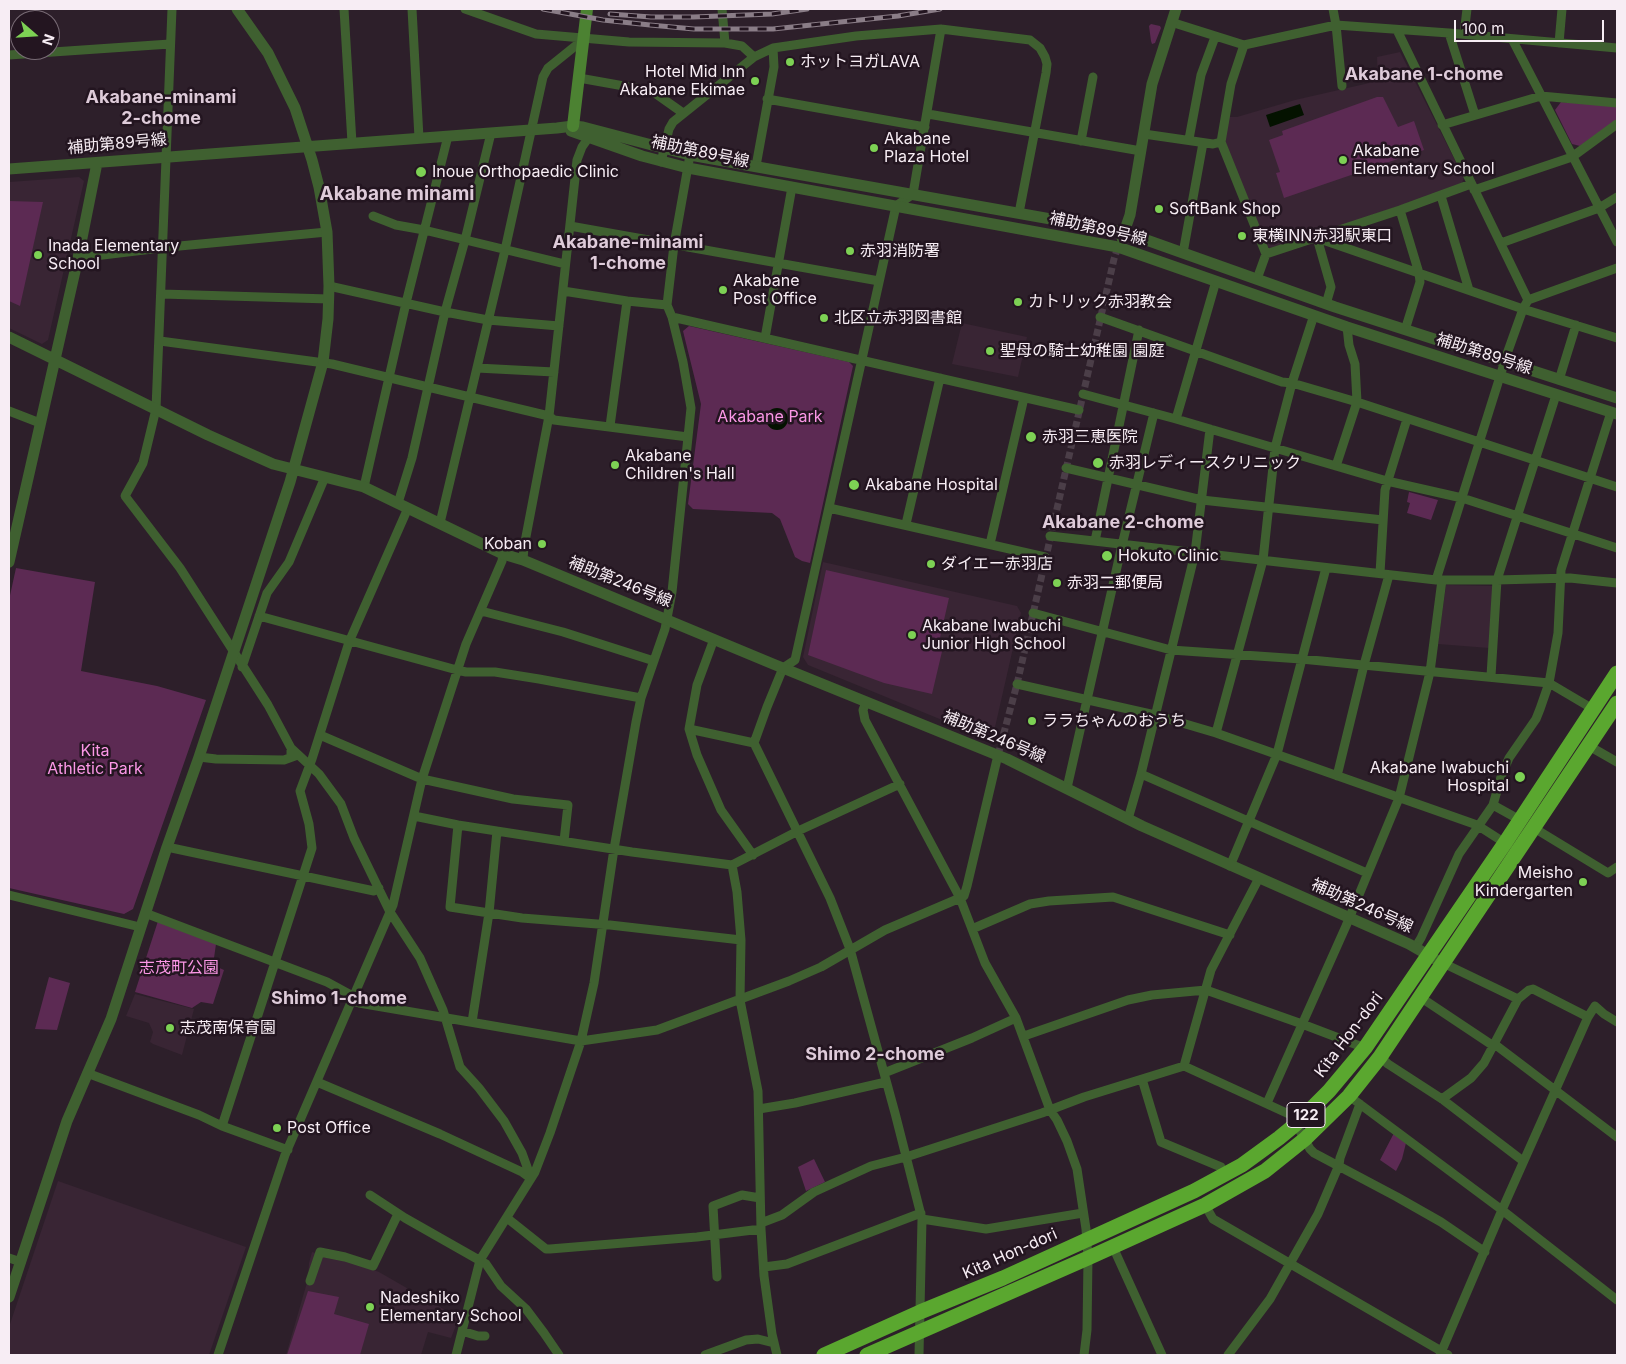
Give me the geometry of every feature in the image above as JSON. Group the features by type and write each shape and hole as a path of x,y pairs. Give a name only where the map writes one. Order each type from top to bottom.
{"highway":[{"name":"Kita Hon-dori","path":"824,1355 920,1312 1004,1278 1165,1204 1224,1175 1262,1151 1296,1124 1329,1091 1365,1048 1422,951 1505,843 1617,673"},
{"name":"122","path":"867,1355 1205,1205 1265,1171 1355,1100 1380,1057 1617,703"}],"main road":[{"path":"573,126 587,9"}],"street":[{"path":"172,9 156,409 143,463 125,496 180,568 268,705 293,753 310,766 327,784 341,804 354,838 390,912 420,958 446,1018 460,1068 479,1088 504,1121 522,1153 531,1178"},
{"path":"9,1297 66,1121 111,1019 167,846 234,654 293,470 316,394 323,362 330,286 326,232 319,187 295,108 268,53 237,9"},
{"path":"344,9 352,143"},
{"path":"412,9 419,138"},
{"path":"465,9 536,34 584,40 725,43 742,46 754,56"},
{"path":"722,9 725,43"},
{"path":"1118,246 1130,215 1152,84 1176,9"},
{"path":"1333,9 1342,86"},
{"path":"1464,34 1467,9"},
{"path":"1559,43 1562,9"},
{"path":"1171,22 1244,45 1336,26 1464,34 1617,48"},
{"path":"919,1355 922,1216 885,1078 850,949 830,898 754,743 783,668 795,660 896,206 914,194 941,29"},
{"path":"661,162 668,129 673,122 754,56 773,48 856,36 941,29 1030,40 1040,48 1046,64 1046,73 1019,213"},
{"path":"1396,30 1528,300"},
{"path":"1449,33 1475,115"},
{"path":"1188,140 1201,75 1215,37"},
{"path":"1512,39 1617,242"},
{"path":"440,523 505,250 543,77 548,68 584,40"},
{"path":"9,55 170,44"},
{"path":"1244,45 1231,84 1221,142 1266,254 1257,279"},
{"path":"756,166 774,67 773,48"},
{"path":"1081,141 1093,77"},
{"path":"579,78 652,91 684,113"},
{"path":"1442,125 1541,96 1617,102"},
{"path":"768,99 925,127"},
{"path":"928,114 1141,151"},
{"path":"1266,254 1441,196 1572,157 1617,124"},
{"name":"補助第89号線","path":"9,169 573,126 690,155 1124,232 1326,304 1617,398"},
{"name":"補助第89号線","path":"557,128 661,162 688,168 1118,246 1347,327 1614,413"},
{"path":"398,503 412,458 444,312 465,240 491,133"},
{"path":"1144,134 1203,143 1213,144 1221,142"},
{"path":"364,487 406,303 448,136"},
{"path":"523,560 549,416 577,160 582,147 589,137"},
{"path":"1183,253 1203,143"},
{"path":"456,1355 480,1260 531,1178 547,1142 581,1041 594,983 614,849 641,698 665,629 672,592 690,408 688,387 672,317 667,305 674,245 690,155"},
{"path":"9,562 13,516 40,423 78,258 97,162"},
{"path":"765,338 792,187"},
{"path":"1441,196 1469,290"},
{"path":"1501,243 1599,208 1617,196"},
{"path":"1400,210 1420,282 1405,330"},
{"path":"373,216 396,225 565,264"},
{"path":"570,226 879,281"},
{"path":"78,258 326,232"},
{"path":"1317,238 1522,309 1617,338"},
{"path":"1317,238 1331,288 1326,304"},
{"path":"1267,1103 1349,918 1399,798 1430,672 1439,580 1479,442 1522,309 1528,300 1617,268"},
{"path":"1176,419 1216,280"},
{"path":"330,286 488,320 559,326"},
{"path":"563,291 626,301 667,305"},
{"path":"162,294 329,300"},
{"path":"610,426 626,301"},
{"path":"1216,733 1263,560 1275,448 1292,382 1314,315"},
{"path":"672,317 1079,410"},
{"path":"1100,317 1282,382 1292,382 1357,402 1617,486"},
{"path":"1559,380 1576,325"},
{"path":"1336,466 1357,402 1355,364 1349,345 1347,327"},
{"path":"1095,541 1139,330"},
{"name":"補助第246号線","path":"9,337 273,464 364,487 503,554 523,560 998,755 1128,819 1422,951 1443,963"},
{"path":"160,341 323,362 549,416 554,420 688,437"},
{"path":"477,368 554,372"},
{"path":"906,524 940,378"},
{"path":"1083,394 1388,481 1462,498 1617,548"},
{"path":"1491,676 1497,580 1556,395"},
{"path":"990,544 1024,398"},
{"path":"9,411 40,423"},
{"path":"1067,788 1154,413"},
{"path":"1422,951 1421,938 1459,854 1493,805 1509,758 1536,719 1549,683 1558,633 1560,579 1590,478 1614,413"},
{"path":"1380,573 1385,490 1407,419"},
{"path":"1128,819 1141,774 1195,553 1210,429"},
{"path":"1066,468 1202,500 1382,520"},
{"path":"242,667 267,593 289,562 325,477"},
{"path":"222,1126 312,846 309,824 300,791 310,766 349,642 408,508"},
{"path":"829,508 1046,557"},
{"path":"1050,536 1439,580 1570,578 1617,582"},
{"path":"218,1355 288,1150 397,894 422,779 457,670 503,554"},
{"path":"1230,866 1277,754 1326,568"},
{"path":"1337,776 1364,665 1390,575"},
{"path":"481,611 563,632 654,661"},
{"path":"1033,613 1171,650 1491,676 1549,683 1593,709"},
{"path":"259,616 349,642 466,672 495,672 641,698"},
{"path":"714,639 697,685 688,729 721,810 753,854"},
{"path":"1017,684 1155,715 1216,733 1478,826 1505,843"},
{"path":"866,702 863,710 865,720 960,898 985,963 1024,1036 1050,1110 1067,1141 1077,1169 1088,1258 1084,1355"},
{"path":"688,729 754,743"},
{"path":"320,735 422,779 514,799 568,806 564,840"},
{"path":"1589,746 1617,762"},
{"path":"199,757 216,760 284,760 293,753"},
{"path":"145,913 327,982 349,994 355,1002 359,1003 581,1041 657,1030 740,1000 821,967 885,930 964,896 998,755"},
{"path":"1141,774 1367,873"},
{"path":"414,816 458,825 732,865 798,831 900,784"},
{"path":"1493,805 1520,820"},
{"path":"458,825 450,907 555,922 603,924 741,940"},
{"path":"1534,828 1608,873 1616,870"},
{"path":"472,1022 489,913 498,831"},
{"path":"167,846 374,891 379,888"},
{"path":"732,865 737,892 741,940 740,1000 758,1092 761,1226 766,1295 777,1355"},
{"path":"1184,1066 1211,970 1259,878"},
{"path":"9,895 140,927"},
{"path":"972,929 1030,904 1113,897 1230,934"},
{"path":"1443,963 1518,999"},
{"path":"1442,1098 1471,1078 1484,1063 1518,999 1529,990 1534,988 1588,1017"},
{"path":"1024,1036 1128,1000 1152,995 1206,990 1365,1048"},
{"path":"1420,997 1492,1045 1497,1046 1617,1137"},
{"path":"1205,1205 1213,1219 1444,1354 1502,1210 1588,1017 1595,1006 1617,1022"},
{"path":"759,1109 795,1103 885,1078 1016,1018"},
{"path":"1380,1057 1442,1098 1523,1161"},
{"path":"507,1218 546,1249 716,1236 761,1226 782,1215 805,1198 870,1166 1184,1066 1291,1115 1314,1153 1441,1222 1485,1252"},
{"path":"87,1073 288,1150"},
{"path":"1142,1079 1161,1142 1221,1167 1224,1175"},
{"path":"317,1082 440,1134 531,1178"},
{"path":"1228,1355 1270,1299 1318,1214 1339,1165 1355,1100 1502,1210 1617,1300"},
{"path":"370,1195 398,1214 486,1264 502,1286 526,1309 559,1355"},
{"path":"717,1276 713,1206 742,1195 760,1198"},
{"path":"764,1267 787,1264 922,1216 986,1229 1083,1213"},
{"path":"310,1281 320,1252 345,1257 373,1266 398,1214"},
{"path":"1113,1247 1162,1355"},
{"path":"9,1258 21,1262"},
{"path":"462,1331 484,1336"},
{"path":"705,1355 746,1340 758,1339 774,1343"}],"shaded area":[{"name":"Akabane Elementary School","path":"1400,52 1464,178 1461,185 1272,249 1265,246 1224,141 1228,117 1237,117 1295,100 1378,81 1377,57"},
{"path":"1300,104 1304,115 1270,127 1266,115"},
{"name":"Inada Elementary School","path":"79,177 84,181 48,340 42,344 9,328 9,182"},
{"name":"聖母の騎士幼稚園 園庭","path":"962,323 1027,337 1018,377 952,364"},
{"path":"777,408 785,411 788,419 785,427 777,430 769,427 766,419 769,411"},
{"name":"Akabane Iwabuchi Junior High School","path":"823,562 1017,606 1021,613 993,736 986,738 808,665 803,657"},
{"path":"1446,585 1494,586 1489,648 1438,644"},
{"name":"志茂南保育園","path":"135,994 194,1009 182,1055 150,1042 153,1032 149,1023 126,1016"},
{"path":"58,1181 246,1247 209,1355 9,1355 9,1327"},
{"name":"Nadeshiko Elementary School","path":"312,1252 351,1261 379,1272 459,1318 451,1338 428,1332 421,1355 286,1355 308,1279"}],"green space":[{"path":"1151,24 1161,28 1155,43 1152,44 1149,26"},
{"path":"1377,97 1383,97 1398,127 1414,121 1424,150 1284,198 1276,173 1280,172 1269,140 1283,135 1282,131"},
{"path":"1561,102 1617,106 1617,120 1580,146 1572,144 1555,110"},
{"path":"9,201 43,202 20,306 9,301"},
{"name":"Akabane Park","path":"689,326 849,362 853,366 810,563 795,557 780,519 772,513 693,509 688,504 701,404 683,331"},
{"path":"1409,492 1438,500 1431,520 1407,513 1410,503 1407,502"},
{"name":"Kita Athletic Park","path":"16,568 95,582 81,671 157,686 206,700 133,909 124,914 9,888 9,600"},
{"path":"826,570 949,598 939,642 944,643 932,694 884,683 808,655"},
{"name":"志茂町公園","path":"158,921 216,944 213,965 224,970 213,1004 201,1002 192,1008 135,992"},
{"path":"49,977 70,983 57,1030 35,1029"},
{"path":"1394,1133 1406,1143 1402,1159 1396,1171 1380,1160"},
{"path":"814,1159 825,1182 806,1191 798,1167"},
{"path":"308,1291 339,1297 334,1314 369,1324 360,1355 287,1355"}],"tunnel":[{"path":"998,755 1017,684 1118,247"}],"railway":[{"path":"543,9 603,20 694,29 773,29 898,16 940,9"},
{"path":"610,14 651,17 693,17 772,14 807,9"}],"place":[{"name":"ホットヨガLAVA","path":"790,62"},
{"name":"Hotel Mid Inn Akabane Ekimae","path":"755,81"},
{"name":"Akabane Plaza Hotel","path":"874,148"},
{"name":"Akabane Elementary School","path":"1343,160"},
{"name":"Inoue Orthopaedic Clinic","path":"421,172"},
{"name":"SoftBank Shop","path":"1159,209"},
{"name":"東横INN赤羽駅東口","path":"1242,236"},
{"name":"赤羽消防署","path":"850,251"},
{"name":"Inada Elementary School","path":"38,255"},
{"name":"Akabane Post Office","path":"723,290"},
{"name":"カトリック赤羽教会","path":"1018,302"},
{"name":"北区立赤羽図書館","path":"824,318"},
{"name":"聖母の騎士幼稚園 園庭","path":"990,351"},
{"name":"赤羽三恵医院","path":"1031,437"},
{"name":"赤羽レディースクリニック","path":"1098,463"},
{"name":"Akabane Children's Hall","path":"615,465"},
{"name":"Akabane Hospital","path":"854,485"},
{"name":"Koban","path":"542,544"},
{"name":"Hokuto Clinic","path":"1107,556"},
{"name":"ダイエー赤羽店","path":"931,564"},
{"name":"赤羽二郵便局","path":"1057,583"},
{"name":"Akabane Iwabuchi Junior High School","path":"912,635"},
{"name":"ララちゃんのおうち","path":"1032,721"},
{"name":"Akabane Iwabuchi Hospital","path":"1520,777"},
{"name":"Meisho Kindergarten","path":"1583,882"},
{"name":"志茂南保育園","path":"170,1028"},
{"name":"Post Office","path":"277,1128"},
{"name":"Nadeshiko Elementary School","path":"370,1307"}],"district":[{"name":"Akabane 1-chome","path":"1424,75"},
{"name":"Akabane-minami 2-chome","path":"161,108"},
{"name":"Akabane minami","path":"397,194"},
{"name":"Akabane-minami 1-chome","path":"628,253"},
{"name":"Akabane 2-chome","path":"1123,523"},
{"name":"Shimo 1-chome","path":"339,999"},
{"name":"Shimo 2-chome","path":"875,1055"}]}
